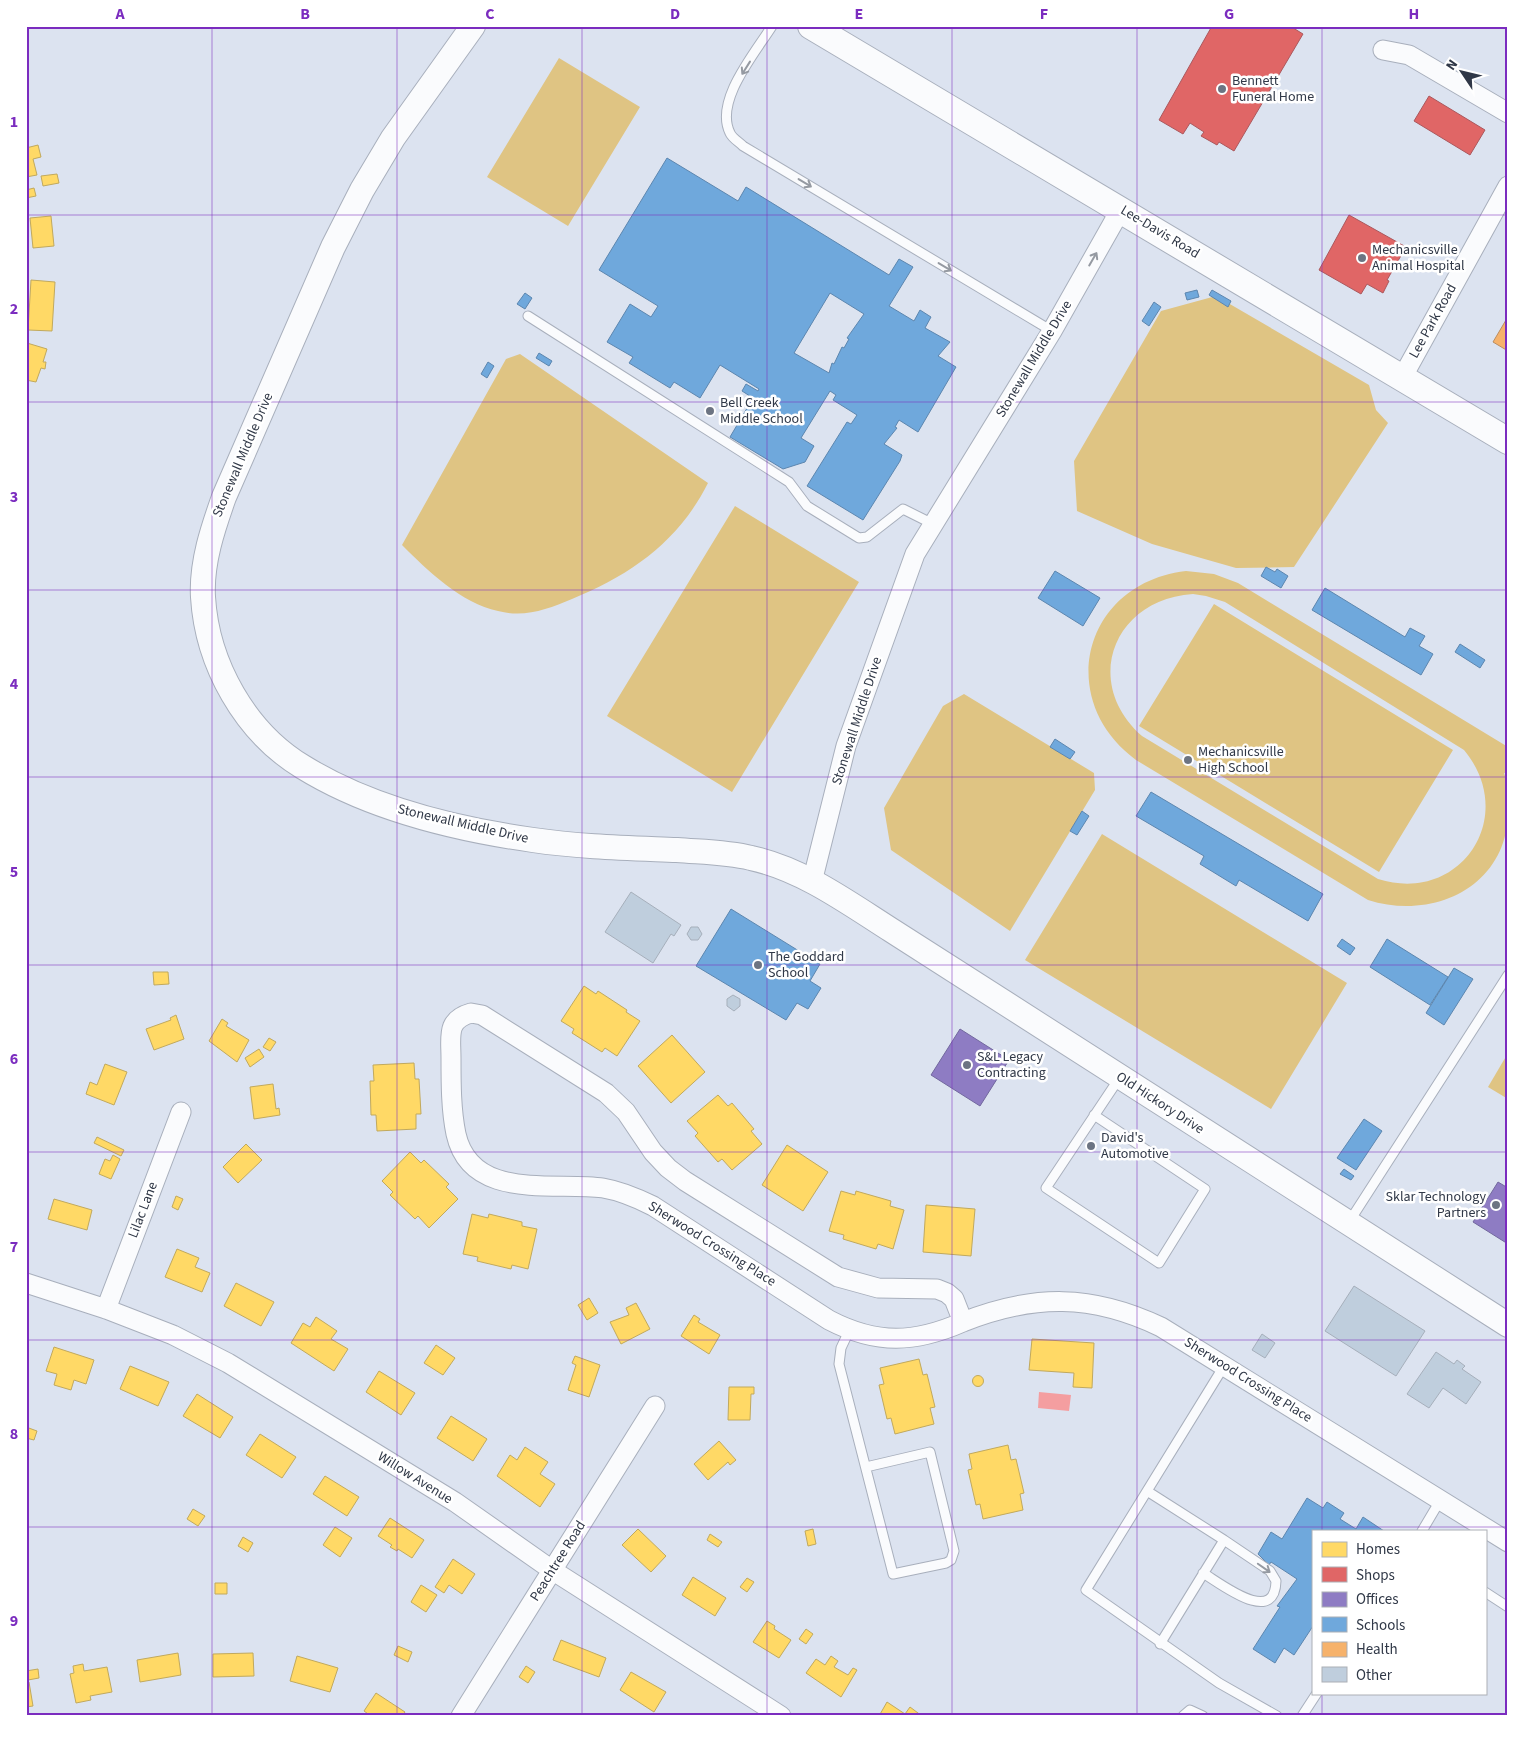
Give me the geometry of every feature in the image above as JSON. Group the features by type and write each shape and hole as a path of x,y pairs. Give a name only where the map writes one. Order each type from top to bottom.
{"main road":[{"name":"Lee-Davis Road","path":"811,26 948,110 1122,209 1508,441"}],"street":[{"name":"Stonewall Middle Drive","path":"473,26 393,138 362,190 333,247 224,497 212,531 205,566 203,595 206,624 216,660 228,688 245,713 277,747 301,766 328,781 393,808 488,833 534,840 719,853 751,858 782,867 812,882 846,746 915,554 1052,331 1122,209"},
{"path":"1383,50 1409,55 1508,113"},
{"name":"Lee Park Road","path":"1402,378 1508,186"},
{"name":"Old Hickory Drive","path":"812,882 1120,1076 1347,1224 1508,1325"},
{"name":"Sherwood Crossing Place","path":"963,1322 954,1298 937,1289 878,1288 838,1277 668,1168 653,1152 626,1112 606,1093 482,1015 471,1013 455,1021 450,1031 451,1084 456,1134 470,1160 482,1172 509,1183 596,1187 630,1195 661,1210 829,1320 849,1331 870,1337 894,1339 926,1335 1008,1308 1041,1302 1080,1301 1110,1307 1139,1316 1161,1327 1508,1542"},
{"name":"Lilac Lane","path":"106,1309 181,1112"},
{"name":"Willow Avenue","path":"26,1284 106,1309 173,1335 228,1363 455,1502 552,1570 781,1716"},
{"name":"Peachtree Road","path":"461,1716 656,1406"}],"lane":[{"path":"772,26 729,96 726,122 730,135 743,146 1052,331"},
{"path":"528,316 789,482 808,506 858,538 867,537 903,509 934,524"},
{"path":"1347,1224 1508,975"},
{"path":"1094,1115 1206,1189 1159,1262 1046,1188 1094,1115 1120,1076"},
{"path":"849,1331 841,1348 839,1364 893,1574 946,1564 951,1560 954,1551 930,1452 866,1467"},
{"path":"1224,1366 1086,1590 1134,1622 1160,1644 1218,1683 1277,1716"},
{"path":"1147,1491 1270,1571 1276,1581 1273,1594 1266,1600 1250,1602 1203,1573"},
{"path":"1423,1530 1441,1499"},
{"path":"1160,1644 1224,1540"},
{"path":"1486,1593 1508,1606"},
{"path":"1302,1716 1316,1694"},
{"path":"1183,1716 1190,1710 1203,1716"}],"shaded area":[{"path":"559,58 640,107 568,226 487,177"},
{"path":"1216,296 1369,385 1376,410 1388,423 1294,567 1236,568 1152,544 1077,511 1074,461 1161,311"},
{"path":"520,354 708,483 696,504 668,539 633,567 594,590 563,603 527,613 508,613 484,607 458,593 434,575 402,545 506,359"},
{"path":"735,506 859,582 732,792 607,716"},
{"path":"1186,571 1214,574 1238,583 1508,747 1508,774 1504,773 1508,796 1505,837 1495,859 1481,878 1463,891 1441,901 1418,906 1393,905 1368,900 1136,760 1110,735 1095,707 1089,677 1092,648 1103,620 1123,597 1151,580","holes":["1193,594 1225,602 1464,750 1480,776 1485,802 1483,827 1473,849 1456,867 1434,879 1408,884 1378,879 1142,736 1123,715 1113,692 1110,669 1115,647 1126,627 1143,611 1166,599"]},
{"path":"1214,604 1453,750 1379,872 1139,726"},
{"path":"964,694 1094,773 1095,790 1010,931 891,850 884,808 943,706"},
{"path":"1102,834 1347,983 1271,1109 1025,960"},
{"path":"1508,1053 1508,1099 1488,1087"},
{"path":"1039,1392 1071,1395 1069,1411 1038,1408"}],"building: Homes":[{"path":"38,145 41,157 33,159 37,175 26,177 26,148"},
{"path":"57,174 59,183 43,186 41,176"},
{"path":"34,188 36,196 26,198 26,190"},
{"path":"51,216 54,246 33,248 30,218"},
{"path":"31,280 55,282 52,331 28,330"},
{"path":"27,343 47,349 43,362 46,362 45,369 41,368 36,382 26,380"},
{"path":"153,972 168,972 169,984 154,985"},
{"path":"584,986 596,994 598,991 640,1021 617,1056 605,1048 602,1052 572,1033 574,1029 561,1021"},
{"path":"176,1015 184,1039 154,1050 146,1029 171,1020 170,1018"},
{"path":"222,1019 228,1023 226,1026 249,1040 237,1062 209,1041"},
{"path":"672,1035 705,1072 671,1103 638,1066"},
{"path":"269,1038 276,1042 270,1051 263,1047"},
{"path":"259,1049 264,1057 250,1067 245,1058"},
{"path":"414,1063 415,1079 419,1079 421,1114 416,1114 416,1129 377,1131 376,1115 371,1115 370,1081 374,1081 373,1065"},
{"path":"105,1064 127,1072 114,1105 86,1094 90,1082 97,1085"},
{"path":"273,1084 276,1109 279,1108 280,1115 254,1119 250,1087"},
{"path":"718,1095 728,1106 732,1103 754,1129 751,1131 762,1144 732,1170 722,1159 718,1162 695,1136 698,1133 687,1121"},
{"path":"97,1137 124,1150 121,1156 94,1143"},
{"path":"246,1144 262,1160 238,1183 223,1167"},
{"path":"787,1145 828,1172 803,1211 762,1185"},
{"path":"410,1152 421,1163 424,1160 449,1184 446,1187 458,1199 429,1228 418,1216 415,1219 390,1195 393,1192 382,1181"},
{"path":"113,1155 120,1159 111,1179 99,1174 105,1159 110,1161"},
{"path":"841,1191 855,1195 856,1191 891,1201 890,1206 904,1210 893,1249 878,1244 876,1249 843,1239 844,1235 829,1231"},
{"path":"176,1196 183,1199 178,1210 172,1207"},
{"path":"54,1199 92,1210 87,1230 48,1219"},
{"path":"926,1205 975,1209 971,1256 923,1252"},
{"path":"472,1214 488,1218 489,1214 522,1222 522,1226 537,1229 528,1269 512,1265 511,1269 477,1261 478,1257 463,1254"},
{"path":"177,1249 199,1258 195,1267 210,1273 202,1292 165,1277"},
{"path":"236,1283 274,1302 261,1326 224,1306"},
{"path":"589,1298 598,1313 587,1320 578,1305"},
{"path":"636,1303 650,1329 621,1344 610,1322 629,1315 626,1308"},
{"path":"694,1315 700,1319 698,1322 720,1335 709,1354 681,1336"},
{"path":"316,1317 337,1331 331,1339 348,1349 334,1371 291,1343 303,1323 310,1327"},
{"path":"1032,1339 1094,1343 1092,1388 1073,1387 1074,1373 1029,1370"},
{"path":"436,1345 455,1358 443,1375 424,1363"},
{"path":"54,1347 94,1360 86,1384 74,1380 71,1390 54,1385 57,1374 46,1371"},
{"path":"575,1356 600,1365 589,1397 568,1390 576,1365 572,1363"},
{"path":"919,1359 923,1375 927,1374 935,1407 930,1408 934,1424 895,1434 891,1418 887,1419 879,1385 884,1384 880,1368"},
{"path":"130,1366 169,1382 158,1406 120,1389"},
{"path":"379,1371 415,1393 401,1415 366,1392"},
{"path":"978,1375 984,1381 978,1387 972,1381"},
{"path":"729,1387 754,1387 754,1394 751,1394 750,1420 728,1420"},
{"path":"197,1394 233,1417 220,1438 183,1416"},
{"path":"451,1416 487,1439 473,1461 437,1438"},
{"path":"26,1427 37,1431 34,1440 26,1438"},
{"path":"260,1434 296,1457 282,1478 246,1455"},
{"path":"719,1441 736,1460 730,1465 728,1462 708,1480 694,1464"},
{"path":"1008,1445 1011,1460 1016,1459 1024,1493 1020,1494 1023,1510 983,1519 980,1504 976,1505 968,1470 972,1469 969,1454"},
{"path":"525,1447 548,1462 540,1474 555,1484 540,1507 497,1476 510,1455 517,1460"},
{"path":"325,1476 359,1497 347,1516 313,1494"},
{"path":"193,1509 205,1516 198,1526 187,1519"},
{"path":"390,1518 424,1540 412,1558 398,1549 397,1551 390,1547 392,1545 378,1536"},
{"path":"335,1527 352,1538 340,1557 323,1545"},
{"path":"638,1529 666,1556 651,1572 622,1545"},
{"path":"813,1529 816,1544 808,1546 805,1531"},
{"path":"710,1534 722,1542 718,1547 707,1540"},
{"path":"243,1537 253,1543 248,1552 238,1546"},
{"path":"453,1559 475,1574 462,1594 449,1585 444,1593 435,1587"},
{"path":"693,1577 726,1598 715,1616 682,1595"},
{"path":"747,1578 754,1582 747,1592 740,1587"},
{"path":"215,1583 227,1583 227,1594 215,1594"},
{"path":"421,1585 437,1595 426,1612 411,1602"},
{"path":"767,1621 775,1626 774,1629 791,1640 779,1658 753,1642"},
{"path":"806,1629 813,1634 806,1644 799,1639"},
{"path":"561,1640 606,1658 599,1677 553,1660"},
{"path":"398,1646 412,1652 408,1662 394,1655"},
{"path":"178,1653 181,1675 140,1682 137,1660"},
{"path":"253,1653 254,1676 213,1677 213,1654"},
{"path":"297,1656 338,1668 330,1692 290,1681"},
{"path":"831,1656 838,1661 834,1667 848,1675 853,1668 857,1670 841,1697 806,1673 816,1659 825,1665"},
{"path":"83,1664 84,1671 107,1667 112,1692 90,1696 91,1700 76,1703 70,1674 74,1673 73,1666"},
{"path":"526,1666 535,1672 528,1683 519,1677"},
{"path":"38,1669 39,1678 28,1680 26,1671"},
{"path":"631,1672 666,1692 654,1712 620,1690"},
{"path":"26,1682 29,1682 33,1706 26,1707"},
{"path":"376,1693 405,1712 402,1716 371,1716 364,1711"},
{"path":"887,1702 905,1714 910,1707 922,1716 879,1716"}],"building: Shops":[{"name":"Bennett Funeral Home","path":"1212,26 1290,26 1303,34 1234,151 1219,142 1217,145 1201,136 1204,132 1190,123 1183,134 1159,120"},
{"path":"1429,96 1485,130 1470,155 1414,121"},
{"name":"Mechanicsville Animal Hospital","path":"1349,215 1406,247 1387,280 1389,281 1383,293 1367,284 1361,294 1319,270"}],"building: Offices":[{"path":"960,1029 1009,1060 980,1106 931,1075"},
{"name":"Sklar Technology Partners","path":"1498,1182 1508,1188 1508,1244 1473,1222"}],"building: Schools":[{"path":"667,158 738,201 746,187 889,275 899,259 913,267 889,306 914,321 920,310 931,317 925,328 950,342 938,356 956,367 918,432 899,420 895,427 897,428 884,444 902,455 863,520 807,486 847,422 851,424 857,415 833,400 836,395 830,391 801,438 814,446 805,462 783,469 730,437 753,398 742,391 746,384 758,391 759,389 720,365 700,398 674,382 670,388 629,363 633,357 607,342 630,304 651,317 658,306 599,270","holes":["830,293 864,314 847,338 849,339 844,348 842,347 834,364 832,363 829,373 794,353"]},
{"path":"1197,290 1199,297 1187,300 1185,293"},
{"path":"1212,290 1231,301 1228,307 1209,295"},
{"path":"525,293 532,298 525,309 517,304"},
{"path":"1154,302 1161,307 1149,326 1142,321"},
{"path":"539,353 552,361 549,366 536,358"},
{"path":"488,362 494,366 487,378 481,374"},
{"path":"1266,567 1275,572 1277,569 1288,576 1281,588 1261,576"},
{"path":"1055,571 1100,598 1083,626 1038,598"},
{"path":"1325,588 1405,637 1410,628 1425,636 1419,646 1433,654 1421,675 1312,610"},
{"path":"1460,644 1485,660 1480,668 1455,652"},
{"path":"1055,739 1075,752 1070,759 1050,747"},
{"path":"1151,792 1323,894 1308,921 1239,880 1236,886 1200,864 1204,856 1136,816"},
{"path":"1082,811 1089,816 1077,835 1070,831"},
{"name":"The Goddard School","path":"731,909 820,964 810,981 821,988 808,1009 797,1003 786,1020 696,966"},
{"path":"1342,939 1355,948 1350,955 1337,946"},
{"path":"1387,939 1448,977 1430,1005 1370,967"},
{"path":"1454,968 1473,979 1444,1025 1426,1013"},
{"path":"1364,1119 1382,1131 1356,1170 1337,1158"},
{"path":"1344,1169 1354,1176 1351,1180 1340,1174"},
{"path":"1307,1498 1323,1508 1327,1502 1344,1513 1340,1519 1356,1529 1363,1517 1382,1530 1312,1530 1312,1628 1294,1655 1284,1648 1275,1663 1253,1649 1280,1607 1277,1606 1297,1579 1271,1562 1269,1565 1258,1554 1271,1532 1282,1539"}],"building: Health":[{"path":"1506,320 1508,321 1508,351 1493,342"}],"building: Other":[{"path":"631,892 681,925 674,936 671,934 653,963 605,932"},
{"path":"691,927 698,927 702,934 698,940 691,940 687,934"},
{"path":"733,995 740,999 740,1006 734,1011 727,1006 727,999"},
{"path":"1354,1286 1425,1331 1396,1376 1325,1331"},
{"path":"1262,1334 1275,1343 1265,1358 1252,1350"},
{"path":"1436,1352 1454,1364 1457,1360 1465,1366 1462,1369 1481,1382 1466,1404 1443,1388 1429,1408 1407,1394"}],"place":[{"name":"Bennett Funeral Home","path":"1222,89"},
{"name":"Mechanicsville Animal Hospital","path":"1362,258"},
{"name":"Bell Creek Middle School","path":"710,411"},
{"name":"Mechanicsville High School","path":"1188,760"},
{"name":"The Goddard School","path":"758,965"},
{"name":"S&L Legacy Contracting","path":"967,1065"},
{"name":"David's Automotive","path":"1091,1146"},
{"name":"Sklar Technology Partners","path":"1496,1205"}]}
